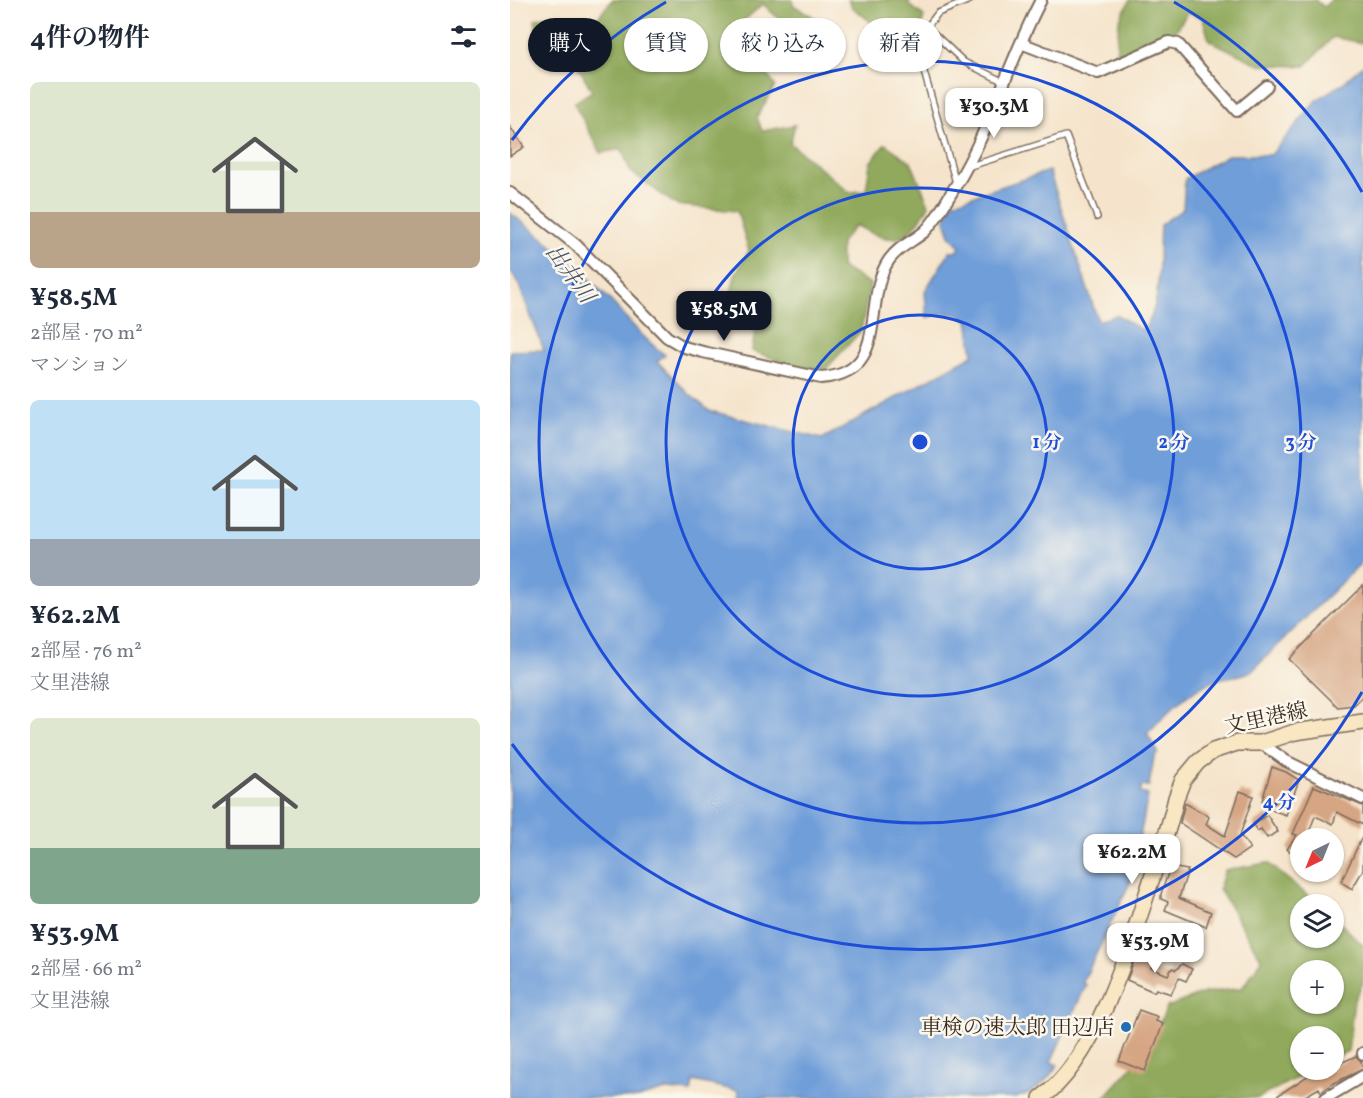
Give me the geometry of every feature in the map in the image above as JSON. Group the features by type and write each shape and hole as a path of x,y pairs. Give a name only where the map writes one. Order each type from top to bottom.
{"main road":[{"name":"文里港線","path":"1041,1098 1062,1081 1088,1040 1114,985 1129,948 1183,780 1198,762 1214,751 1237,743 1261,743 1295,732 1363,722"}],"street":[{"path":"510,193 576,245 667,338 684,347 703,352 821,378 839,376 855,366 864,356 872,329 882,273 889,260 905,242 922,233 932,223 957,184 1041,0"},
{"path":"1021,43 1098,73 1168,42 1178,44 1237,111 1267,86"},
{"path":"1261,743 1286,761 1363,799"},
{"path":"1326,1098 1363,1076"}],"lane":[{"path":"934,18 938,13 970,0"},
{"path":"942,41 964,62 1005,83"},
{"path":"924,72 957,184"},
{"path":"965,168 1066,136 1097,217"}],"green space":[{"path":"612,0 793,0 793,5 815,18 778,18 763,4 747,18 720,18 720,72 765,72 775,86 757,117 762,131 795,125 790,143 849,192 866,191 870,163 885,144 911,162 929,205 914,227 907,234 890,238 880,237 856,225 841,242 841,267 870,284 861,331 825,370 794,366 752,351 755,332 731,294 735,275 749,251 737,211 676,205 630,171 622,149 601,153 574,103 592,91 581,72 612,72 612,18 598,18"},
{"path":"848,0 910,0 908,4 924,16 924,18 866,18 852,7"},
{"path":"1130,0 1315,0 1324,7 1331,0 1363,0 1363,43 1333,37 1305,66 1260,65 1209,40 1203,18 1188,12 1174,34 1116,55 1119,21"},
{"path":"1268,863 1306,894 1290,894 1290,948 1344,948 1344,927 1363,945 1363,983 1354,1000 1348,1051 1344,1053 1344,1026 1290,1026 1290,1080 1293,1080 1258,1098 1104,1098 1148,1049 1167,1007 1204,993 1242,988 1262,960 1219,889 1225,870"}],"water":[{"name":"出井川","path":"1363,65 1363,561 1254,669 1244,674 1213,681 1194,691 1169,711 1147,734 1158,752 1154,757 1149,786 1142,786 1140,793 1148,795 1132,878 1083,982 1086,985 1051,1062 1058,1065 1049,1077 1034,1090 1015,1098 738,1098 739,1091 693,1081 691,1092 666,1090 638,1098 510,1098 510,351 544,350 518,283 510,270 510,213 556,249 599,289 639,332 665,355 657,361 689,394 710,411 822,439 973,355 968,319 947,314 927,318 925,291 950,251 958,251 960,247 950,235 945,221 951,203 1049,171 1098,321 1117,315 1142,330 1149,322 1156,297 1160,225 1183,209 1185,179 1228,155 1271,155 1318,99 1341,85"}],"building":[{"path":"510,127 524,147 510,156"},
{"path":"1363,585 1363,696 1354,705 1338,707 1289,659"},
{"path":"1272,767 1299,780 1286,815 1266,808 1267,803 1262,801"},
{"path":"1314,786 1363,806 1363,825 1337,812 1333,824 1315,816 1311,828 1296,828"},
{"path":"1240,791 1253,796 1240,835 1250,848 1234,859 1180,823 1185,803 1207,815 1209,817 1206,824 1225,836"},
{"path":"1267,815 1278,832 1267,838 1261,829 1257,831 1253,824"},
{"path":"1363,835 1363,870 1352,889 1341,882 1344,882 1344,876"},
{"path":"1170,867 1188,870 1179,898 1211,912 1206,927 1165,910 1168,902 1161,899 1161,894"},
{"path":"1139,948 1156,957 1151,968 1168,975 1172,968 1176,970 1182,964 1192,969 1186,981 1179,978 1171,994 1156,989 1154,992 1127,980"},
{"path":"1139,1010 1158,1017 1156,1021 1163,1024 1145,1071 1119,1061"},
{"path":"1356,1056 1361,1061 1363,1069 1344,1078 1344,1061"},
{"path":"1301,1080 1340,1080 1321,1092 1319,1088 1302,1098 1274,1098"}],"place":[{"name":"車検の速太郎 田辺店","path":"1126,1027"}]}
